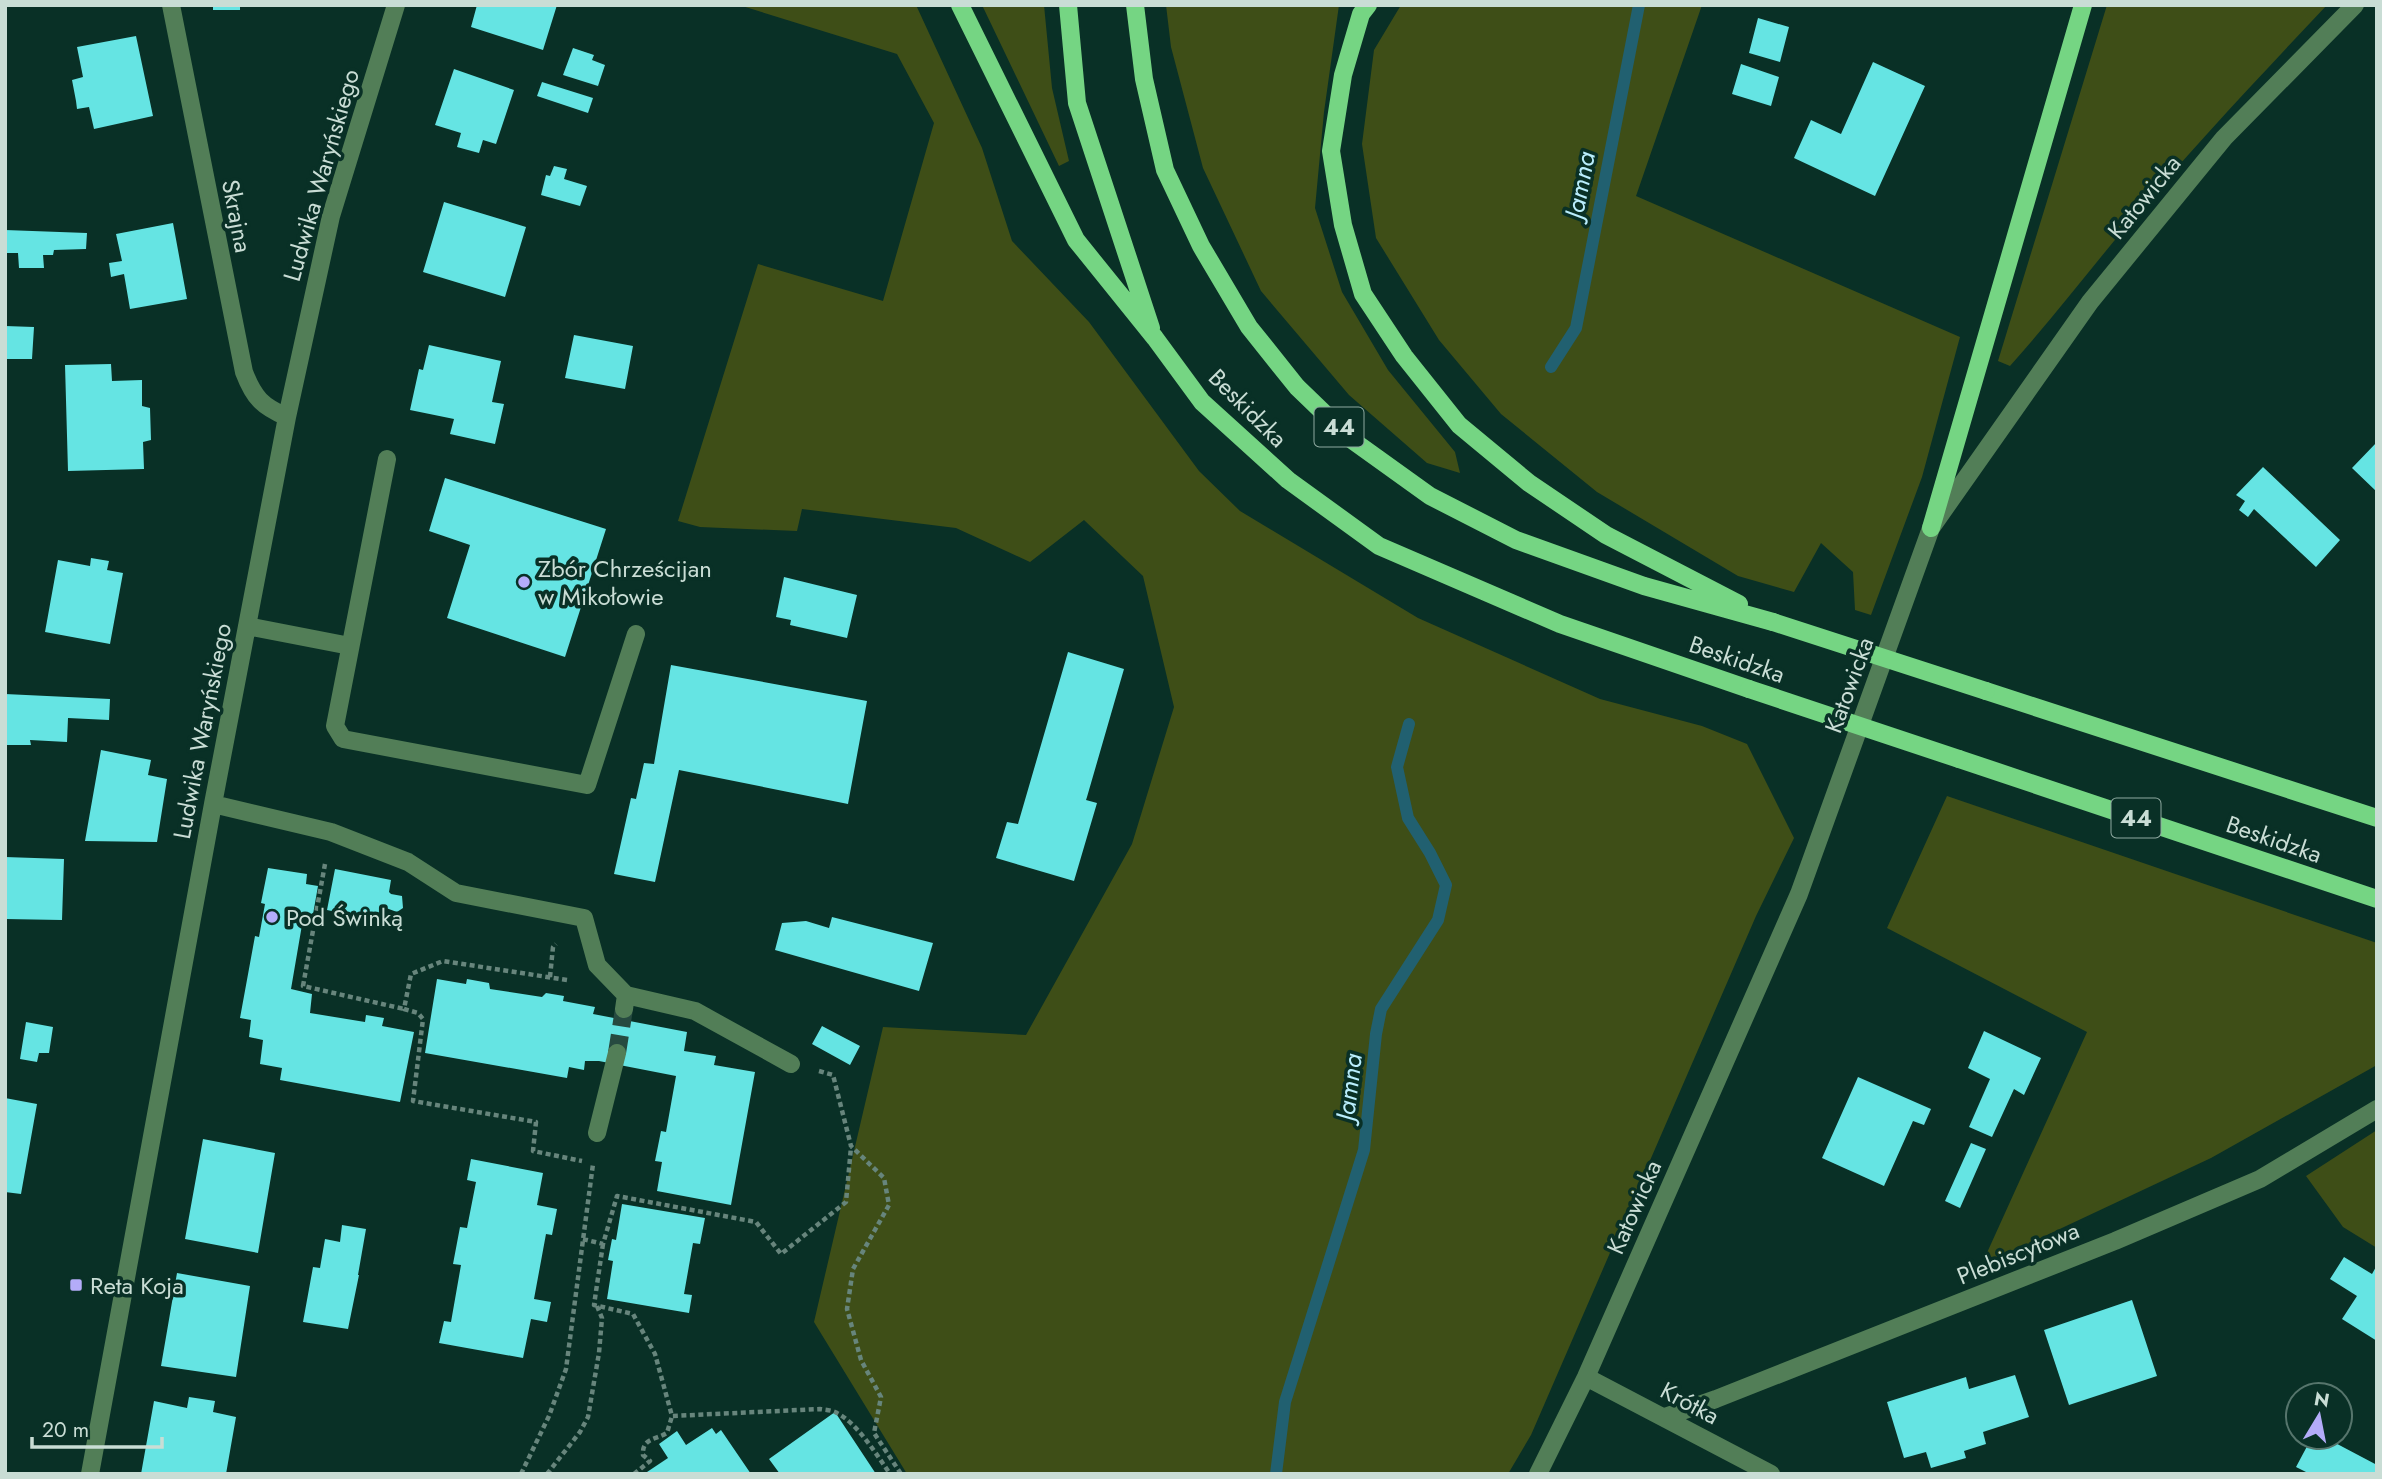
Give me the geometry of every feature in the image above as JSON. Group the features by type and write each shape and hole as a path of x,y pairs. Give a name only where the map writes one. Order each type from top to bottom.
{"main road":[{"name":"44","path":"960,5 1076,240 1155,338"},
{"path":"1068,5 1077,103 1155,338"},
{"name":"44","path":"1135,5 1144,79 1165,170 1200,246 1249,327 1297,387 1352,440 1430,496 1516,540 1644,586 1773,622"},
{"path":"1368,5 1361,14 1343,75 1331,151 1343,225 1363,294 1404,356 1459,425 1528,483 1606,535 1773,622"},
{"path":"1931,528 2083,5"},
{"name":"Beskidzka","path":"1155,338 1202,402 1287,480 1379,546 1560,624 2377,899"},
{"name":"Beskidzka","path":"1773,622 2377,818"}],"street":[{"name":"Skrajna","path":"171,5 244,373 252,391 267,408 287,416"},
{"name":"Ludwika Waryńskiego","path":"90,1474 287,416 331,216 396,5"},
{"name":"Katowicka","path":"1538,1474 1586,1377 1799,894 1931,528 2090,302 2224,138 2355,5"},
{"path":"387,459 335,726 343,739 587,785 636,634"},
{"path":"247,626 350,646"},
{"path":"213,804 331,832 408,862 457,893 584,918 597,965 625,1002 695,1011 791,1064"},
{"path":"597,1133 617,1053"},
{"name":"Plebiscytowa","path":"1665,1417 2089,1251 2260,1179 2377,1109"},
{"name":"Krótka","path":"1586,1377 1771,1474"}],"path":[{"path":"331,832 303,986 404,1009 418,1013 424,1019 413,1101 536,1122 533,1151 593,1164"},
{"path":"550,976 553,947"},
{"path":"404,1009 411,974 443,961 567,979"},
{"path":"547,1474 580,1432 588,1417 602,1318 594,1305 603,1244 617,1196 756,1222 781,1254 846,1202 851,1146 836,1086"},
{"path":"521,1474 549,1416 566,1369 597,1133"},
{"path":"851,1146 884,1178 889,1205 853,1269 847,1309 861,1360 881,1397 874,1433 901,1474"},
{"path":"583,1239 603,1244"},
{"path":"597,1306 633,1314 655,1354 673,1416 667,1433 649,1439 645,1444 643,1455 649,1461 634,1474"},
{"path":"673,1416 820,1409 835,1412 850,1422 890,1474"},
{"path":"870,1445 878,1439"}],"green space":[{"path":"739,5 916,5 982,148 1012,241 1089,322 1199,471 1240,511 1418,618 1600,699 1702,726 1747,744 1794,838 1756,916 1531,1435 1508,1474 907,1474 814,1322 883,1027 1026,1035 1132,844 1174,707 1143,576 1084,520 1030,562 956,528 802,509 797,531 700,527 678,521 758,264 883,301 934,123 897,54"},
{"path":"982,5 1044,5 1052,88 1069,161 1059,166"},
{"path":"1166,5 1339,5 1324,112 1315,208 1342,292 1388,370 1455,452 1460,473 1427,463 1349,395 1261,291 1203,168 1171,47"},
{"path":"1401,5 1702,5 1636,196 1960,337 1922,477 1871,615 1855,610 1853,572 1821,543 1794,592 1738,576 1597,492 1501,414 1439,340 1376,238 1362,144 1374,50"},
{"path":"2107,5 2327,5 2156,191 2010,366 1998,361"},
{"path":"1947,796 2377,943 2377,1065 2211,1158 1981,1266 2087,1032 1887,928"},
{"path":"2377,1130 2377,1248 2343,1227 2306,1176"}],"building":[{"path":"213,5 240,5 240,10 213,10"},
{"path":"477,5 557,5 543,50 471,27"},
{"path":"1758,18 1789,27 1780,62 1749,53"},
{"path":"136,36 153,116 94,129 89,107 77,109 72,80 83,77 77,47"},
{"path":"573,48 594,55 592,60 605,65 598,86 563,75"},
{"path":"1873,62 1925,86 1875,196 1794,158 1811,120 1841,134"},
{"path":"1741,64 1779,77 1771,106 1732,94"},
{"path":"454,69 514,90 496,144 483,140 479,153 457,147 461,133 435,125"},
{"path":"542,82 593,98 588,113 537,96"},
{"path":"554,166 567,169 564,179 587,186 580,206 541,195 546,175 550,176"},
{"path":"444,202 526,227 505,297 423,272"},
{"path":"173,223 187,299 130,309 124,274 111,277 109,263 122,261 116,234"},
{"path":"5,230 87,233 86,249 54,250 53,255 43,255 44,268 19,268 18,253 5,253"},
{"path":"5,326 34,327 32,359 5,359"},
{"path":"574,335 633,346 625,389 565,378"},
{"path":"429,345 501,361 492,402 504,404 495,444 450,434 454,419 410,410 419,369 423,370"},
{"path":"111,364 112,381 142,380 142,406 150,408 151,440 143,442 144,469 68,471 65,365"},
{"path":"2377,442 2377,492 2352,468"},
{"path":"2263,467 2340,540 2316,567 2254,509 2248,517 2239,510 2245,501 2236,495"},
{"name":"Zbór Chrześcijan w Mikołowie","path":"445,478 606,529 565,657 447,618 470,545 429,531"},
{"path":"91,558 109,561 107,570 123,573 110,644 45,632 58,560 90,566"},
{"path":"784,577 857,595 847,638 790,625 791,620 776,617"},
{"path":"1068,652 1124,669 1086,800 1097,803 1074,881 996,858 1007,822 1018,824"},
{"path":"671,665 867,701 848,804 679,770 655,882 614,874 631,798 636,799 644,763 654,764"},
{"path":"5,694 110,699 109,720 68,718 67,742 30,740 31,745 5,745"},
{"path":"101,750 151,760 148,775 167,779 157,842 85,841"},
{"path":"5,857 64,859 62,920 5,919"},
{"path":"268,868 307,874 306,884 318,886 312,920 303,919 291,989 312,994 310,1013 365,1022 366,1015 384,1018 382,1026 414,1032 400,1102 280,1080 282,1068 260,1064 263,1040 249,1037 251,1020 240,1018 255,936 259,937 265,904 261,903"},
{"path":"335,869 391,880 389,892 402,896 403,908 397,912 386,908 383,922 327,910"},
{"path":"832,917 933,943 919,991 775,950 782,923 806,921 829,928"},
{"path":"437,979 466,984 467,979 489,983 490,989 542,997 546,993 564,996 563,1001 595,1007 593,1014 687,1032 684,1051 716,1056 714,1065 755,1072 731,1205 657,1191 662,1162 655,1161 661,1131 666,1132 676,1076 599,1061 585,1061 584,1070 569,1067 567,1078 425,1053"},
{"path":"26,1022 53,1027 49,1053 39,1053 37,1062 20,1059"},
{"path":"822,1026 860,1046 850,1065 812,1044"},
{"path":"1984,1031 2041,1058 2024,1095 2014,1089 1992,1137 1969,1127 1990,1079 1968,1068"},
{"path":"1858,1077 1931,1109 1924,1125 1913,1121 1884,1186 1822,1158"},
{"path":"5,1098 37,1104 21,1194 5,1192"},
{"path":"203,1139 275,1153 258,1253 185,1239"},
{"path":"1971,1143 1986,1149 1960,1208 1945,1201"},
{"path":"471,1159 543,1173 537,1205 557,1209 552,1235 546,1234 534,1299 551,1302 547,1322 531,1319 523,1358 439,1343 444,1321 451,1322 461,1265 453,1264 460,1227 467,1228 476,1182 467,1180"},
{"path":"622,1204 705,1218 700,1244 693,1243 684,1294 692,1295 689,1313 607,1299 613,1261 608,1260 612,1239 616,1240"},
{"path":"342,1225 366,1229 348,1329 303,1322 313,1267 320,1268 325,1239 340,1242"},
{"path":"2344,1257 2372,1274 2377,1265 2377,1341 2342,1319 2357,1296 2330,1279"},
{"path":"177,1273 250,1286 236,1377 161,1366"},
{"path":"2132,1300 2157,1376 2069,1405 2044,1330"},
{"path":"2015,1375 2029,1417 1983,1432 1986,1444 1964,1451 1966,1458 1931,1468 1926,1452 1904,1458 1887,1402 1966,1377 1969,1389"},
{"path":"189,1397 215,1401 213,1412 236,1417 226,1474 141,1474 154,1401 187,1408"},
{"path":"835,1412 876,1474 780,1474 769,1459"},
{"path":"712,1428 716,1434 721,1430 751,1474 644,1474 668,1458 659,1444 677,1431 686,1445"},
{"path":"2305,1451 2350,1451 2377,1465 2377,1474 2310,1474 2296,1467"}],"waterway":[{"name":"Jamna","path":"1551,367 1576,328 1639,5"},
{"name":"Jamna","path":"1276,1474 1285,1402 1364,1150 1381,1009 1438,920 1446,885 1408,818 1397,767 1409,724"}],"tunnel":[{"path":"617,1053 624,1009"}],"place":[{"name":"Zbór Chrześcijan w Mikołowie","path":"524,582"},
{"name":"Pod Świnką","path":"272,917"},
{"name":"Reta Koja","path":"76,1285"}]}
